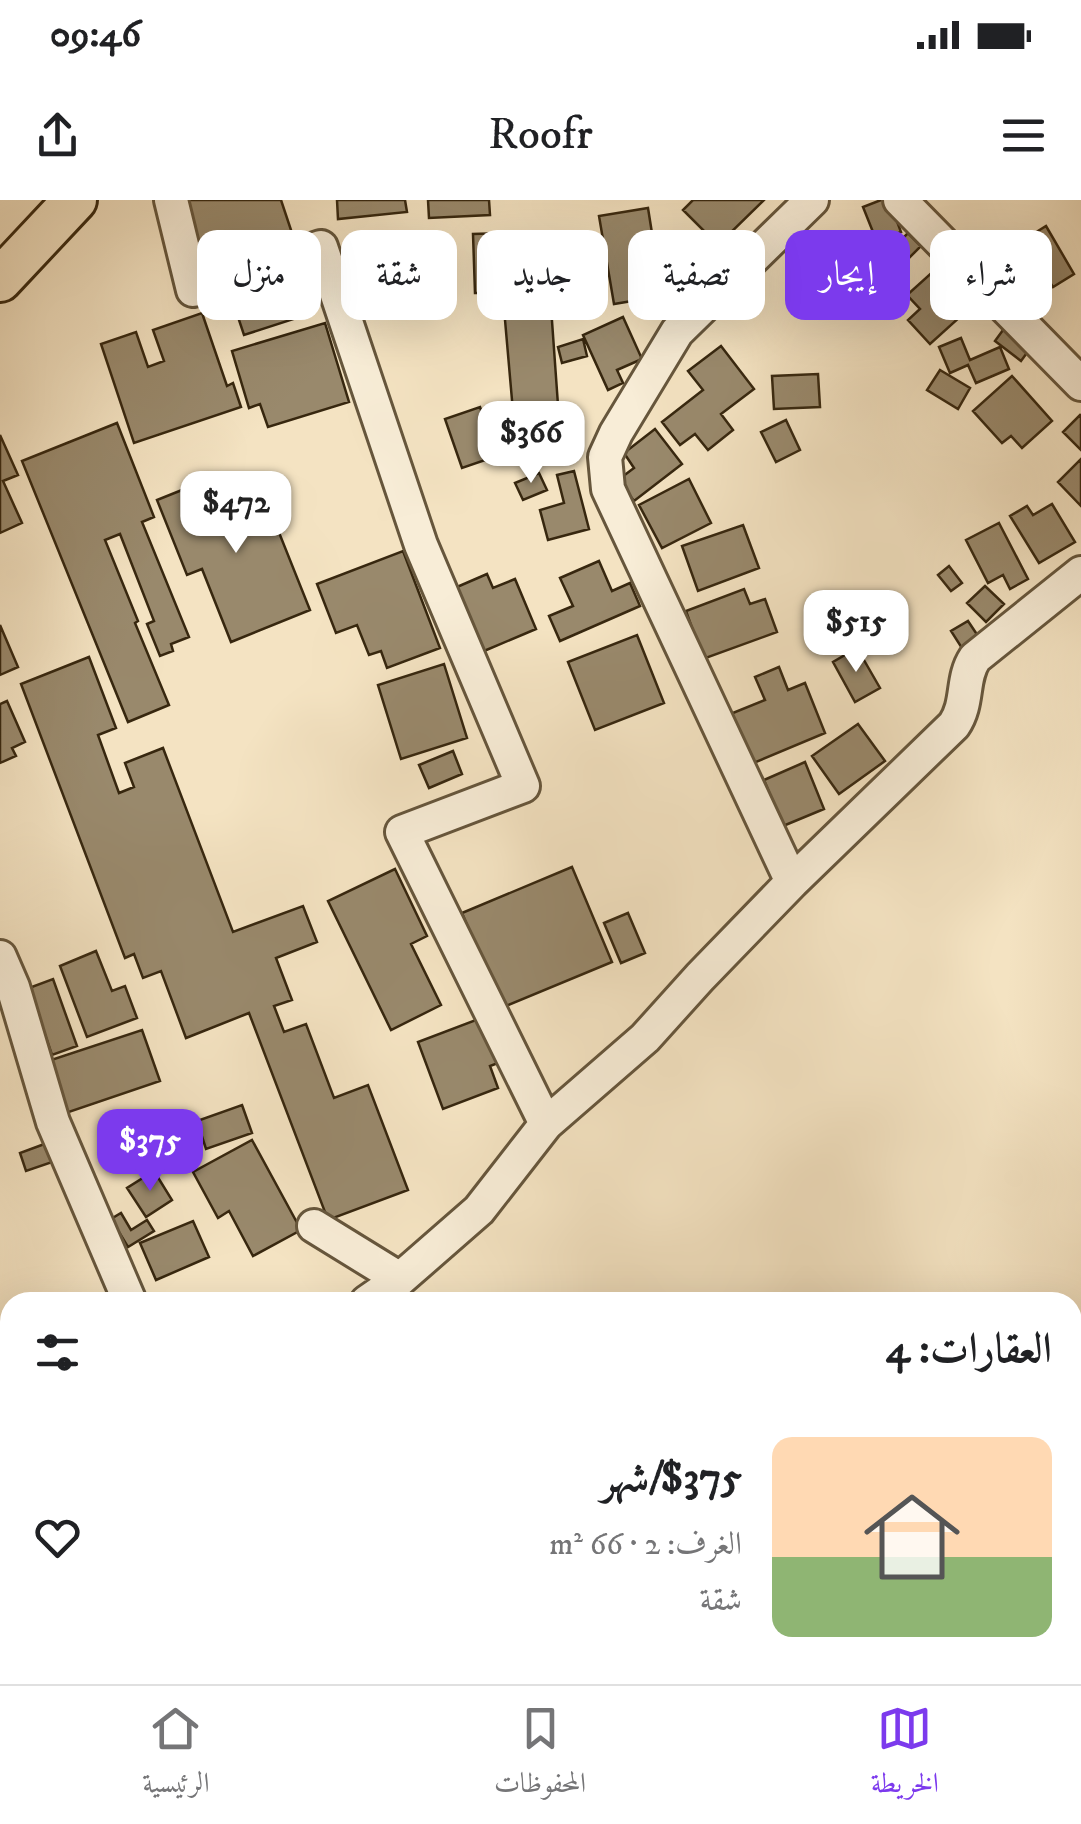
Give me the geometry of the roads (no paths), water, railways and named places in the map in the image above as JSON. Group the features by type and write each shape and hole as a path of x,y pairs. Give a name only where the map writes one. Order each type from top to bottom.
{"main road":[{"path":"0,280 75,200"}],"street":[{"path":"171,200 193,290 320,247 421,544 523,786 402,832 546,1124"},
{"path":"792,882 608,489 605,458 677,332 812,200"},
{"path":"900,200 1081,384"},
{"path":"382,1292 478,1210 546,1124 645,1038 792,882 954,725 964,705 967,674 975,658 1081,573"},
{"path":"0,957 13,986 53,1122 126,1292"},
{"path":"314,1226 400,1280"}]}
